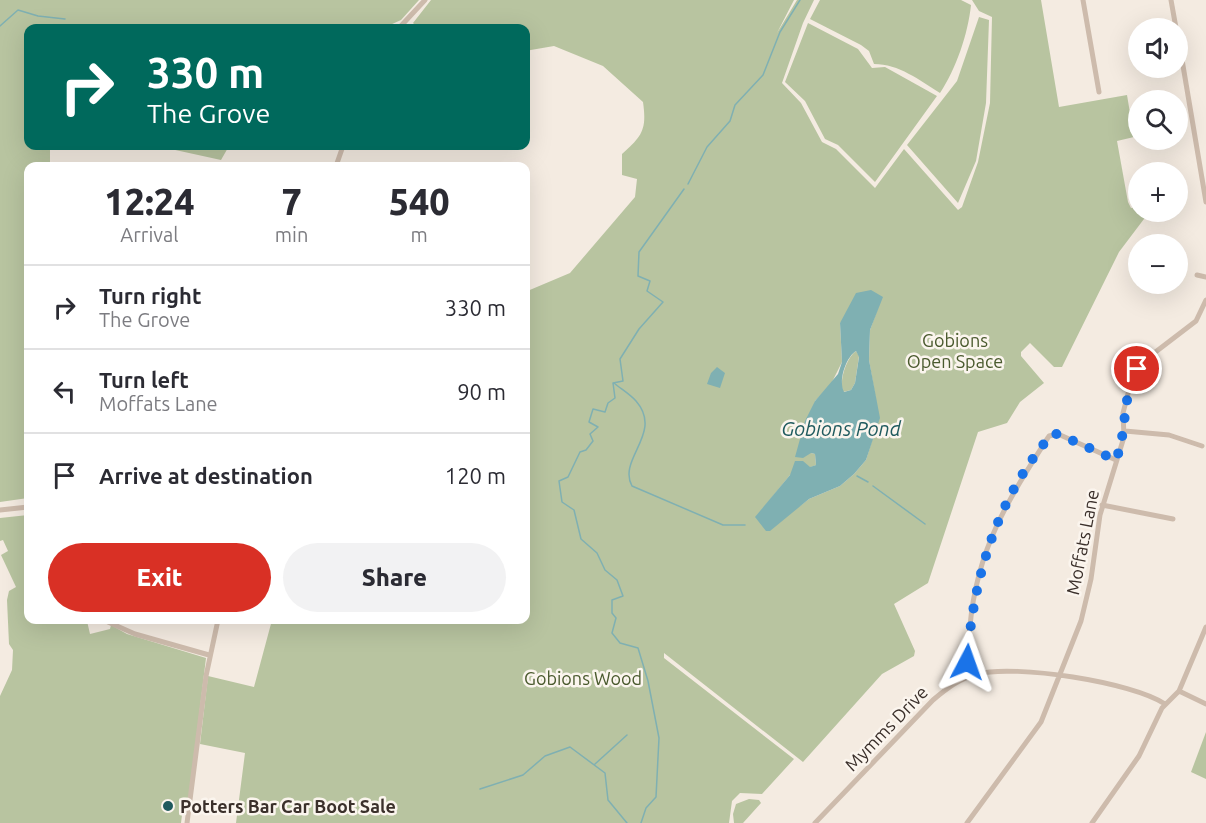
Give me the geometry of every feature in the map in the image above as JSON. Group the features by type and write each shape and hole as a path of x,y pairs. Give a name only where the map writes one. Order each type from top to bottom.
{"street":[{"path":"403,24 425,0"},
{"path":"1083,0 1099,92"},
{"path":"1171,0 1174,18"},
{"path":"1185,78 1206,202"},
{"path":"1197,275 1206,278"},
{"name":"Moffats Lane","path":"967,823 1041,722 1059,675 1088,595 1102,505 1125,431 1125,401 1137,369 1150,355 1196,321 1206,300"},
{"path":"1125,431 1169,435 1202,446"},
{"path":"970,677 967,662 971,616 987,549 1008,499 1049,436 1058,434 1116,460"},
{"path":"1102,505 1173,519"},
{"path":"0,510 24,507"},
{"path":"112,624 135,634 209,654"},
{"path":"187,823 209,654 217,624"},
{"path":"1092,823 1139,756 1165,704 1179,691 1206,627"},
{"name":"Mymms Drive","path":"815,823 933,700 953,685 970,677 1011,670 1059,675 1126,690 1165,704"},
{"path":"1179,691 1206,704"}],"green space":[{"path":"0,0 419,0 401,20 392,24 24,24 24,150 50,150 50,162 24,162 24,499 0,502"},
{"path":"431,0 794,0 777,33 797,0 814,0 803,23 782,83 801,103 822,142 836,149 875,188 904,149 958,210 962,207 978,162 990,103 992,17 979,11 972,0 1041,0 1059,107 1127,95 1128,138 1117,141 1128,202 1128,222 1142,222 1133,234 1128,234 1128,240 1119,252 1062,367 1054,367 1030,343 1021,352 1021,356 1044,383 1020,402 1007,423 978,432 928,583 894,604 915,651 914,656 882,674 803,762 664,653 664,658 794,759 762,794 740,793 732,801 729,823 236,823 245,753 200,744 208,676 254,687 271,624 530,624 530,290 570,273 635,197 637,179 622,175 622,154 642,132 644,119 643,102 603,66 554,46 530,50 530,24 413,23","holes":["882,297 870,330 869,360 879,418 866,460 840,486 809,499 800,506 756,517 790,475 816,465 815,454 811,453 815,401 831,384 842,362 840,323"]},
{"path":"820,0 961,0 971,5 960,51 940,93 900,70 874,64 869,51 861,45 810,19"},
{"path":"979,17 989,20 986,103 976,161 958,203 907,145 957,81"},
{"path":"808,23 858,49 872,68 885,67 937,96 875,182 838,145 825,139 805,101 785,82"},
{"path":"175,150 227,150 221,160"},
{"path":"856,351 859,356 855,383 851,390 843,392 844,370"},
{"path":"24,515 24,624 88,624 90,634 110,629 111,625 127,634 206,658 188,807 183,807 181,823 0,823 0,696 12,670 13,650 9,644 7,600 9,591 16,587 1,555 8,551 3,540 0,541 0,518"},
{"path":"1206,732 1206,779 1191,772"},
{"path":"749,799 759,800 761,803 743,823 734,823 733,814 736,804"}],"water":[{"name":"Gobions Pond","path":"871,290 883,297 870,330 869,360 880,418 866,460 840,486 809,499 770,531 766,531 755,517 790,475 795,461 803,461 810,467 816,465 815,454 811,453 803,458 795,457 805,421 815,401 838,374 842,362 840,323 856,293","holes":["856,351 859,357 855,383 851,390 844,392 842,382 846,364"]},
{"path":"717,367 725,373 720,388 707,384 711,373"}],"waterway":[{"path":"688,184 707,147 730,121 735,105 763,75 780,32 800,0"},
{"path":"0,26 18,10 38,16 65,19"},
{"path":"641,823 646,808 656,797 659,738 648,681 638,648 620,643 612,633 616,618 612,613 612,600 623,596 617,580 605,570 597,553 581,539 574,510 562,502 559,481 568,477 580,452 586,450 593,441 590,434 598,427 589,422 593,409 605,412 608,403 615,398 613,383 623,381 620,359 639,329 663,302 647,291 650,281 638,276 639,252 684,189"},
{"path":"614,383 634,398 643,413 645,424 643,435 630,466 629,476 632,486 723,525 745,525"},
{"path":"857,476 868,482"},
{"path":"873,486 925,524"},
{"path":"595,764 627,735"},
{"path":"480,789 523,775 545,756 570,747 605,773 608,800 627,823"}],"place":[{"name":"Potters Bar Car Boot Sale","path":"168,806"}],"route":[{"path":"967,662 973,601 979,573 995,526 1008,499 1052,434 1058,434 1116,460 1125,431 1123,413 1125,401 1137,369"}],"park label":[{"name":"Gobions Open Space","path":"955,350"},
{"name":"Gobions Wood","path":"583,678"}]}
